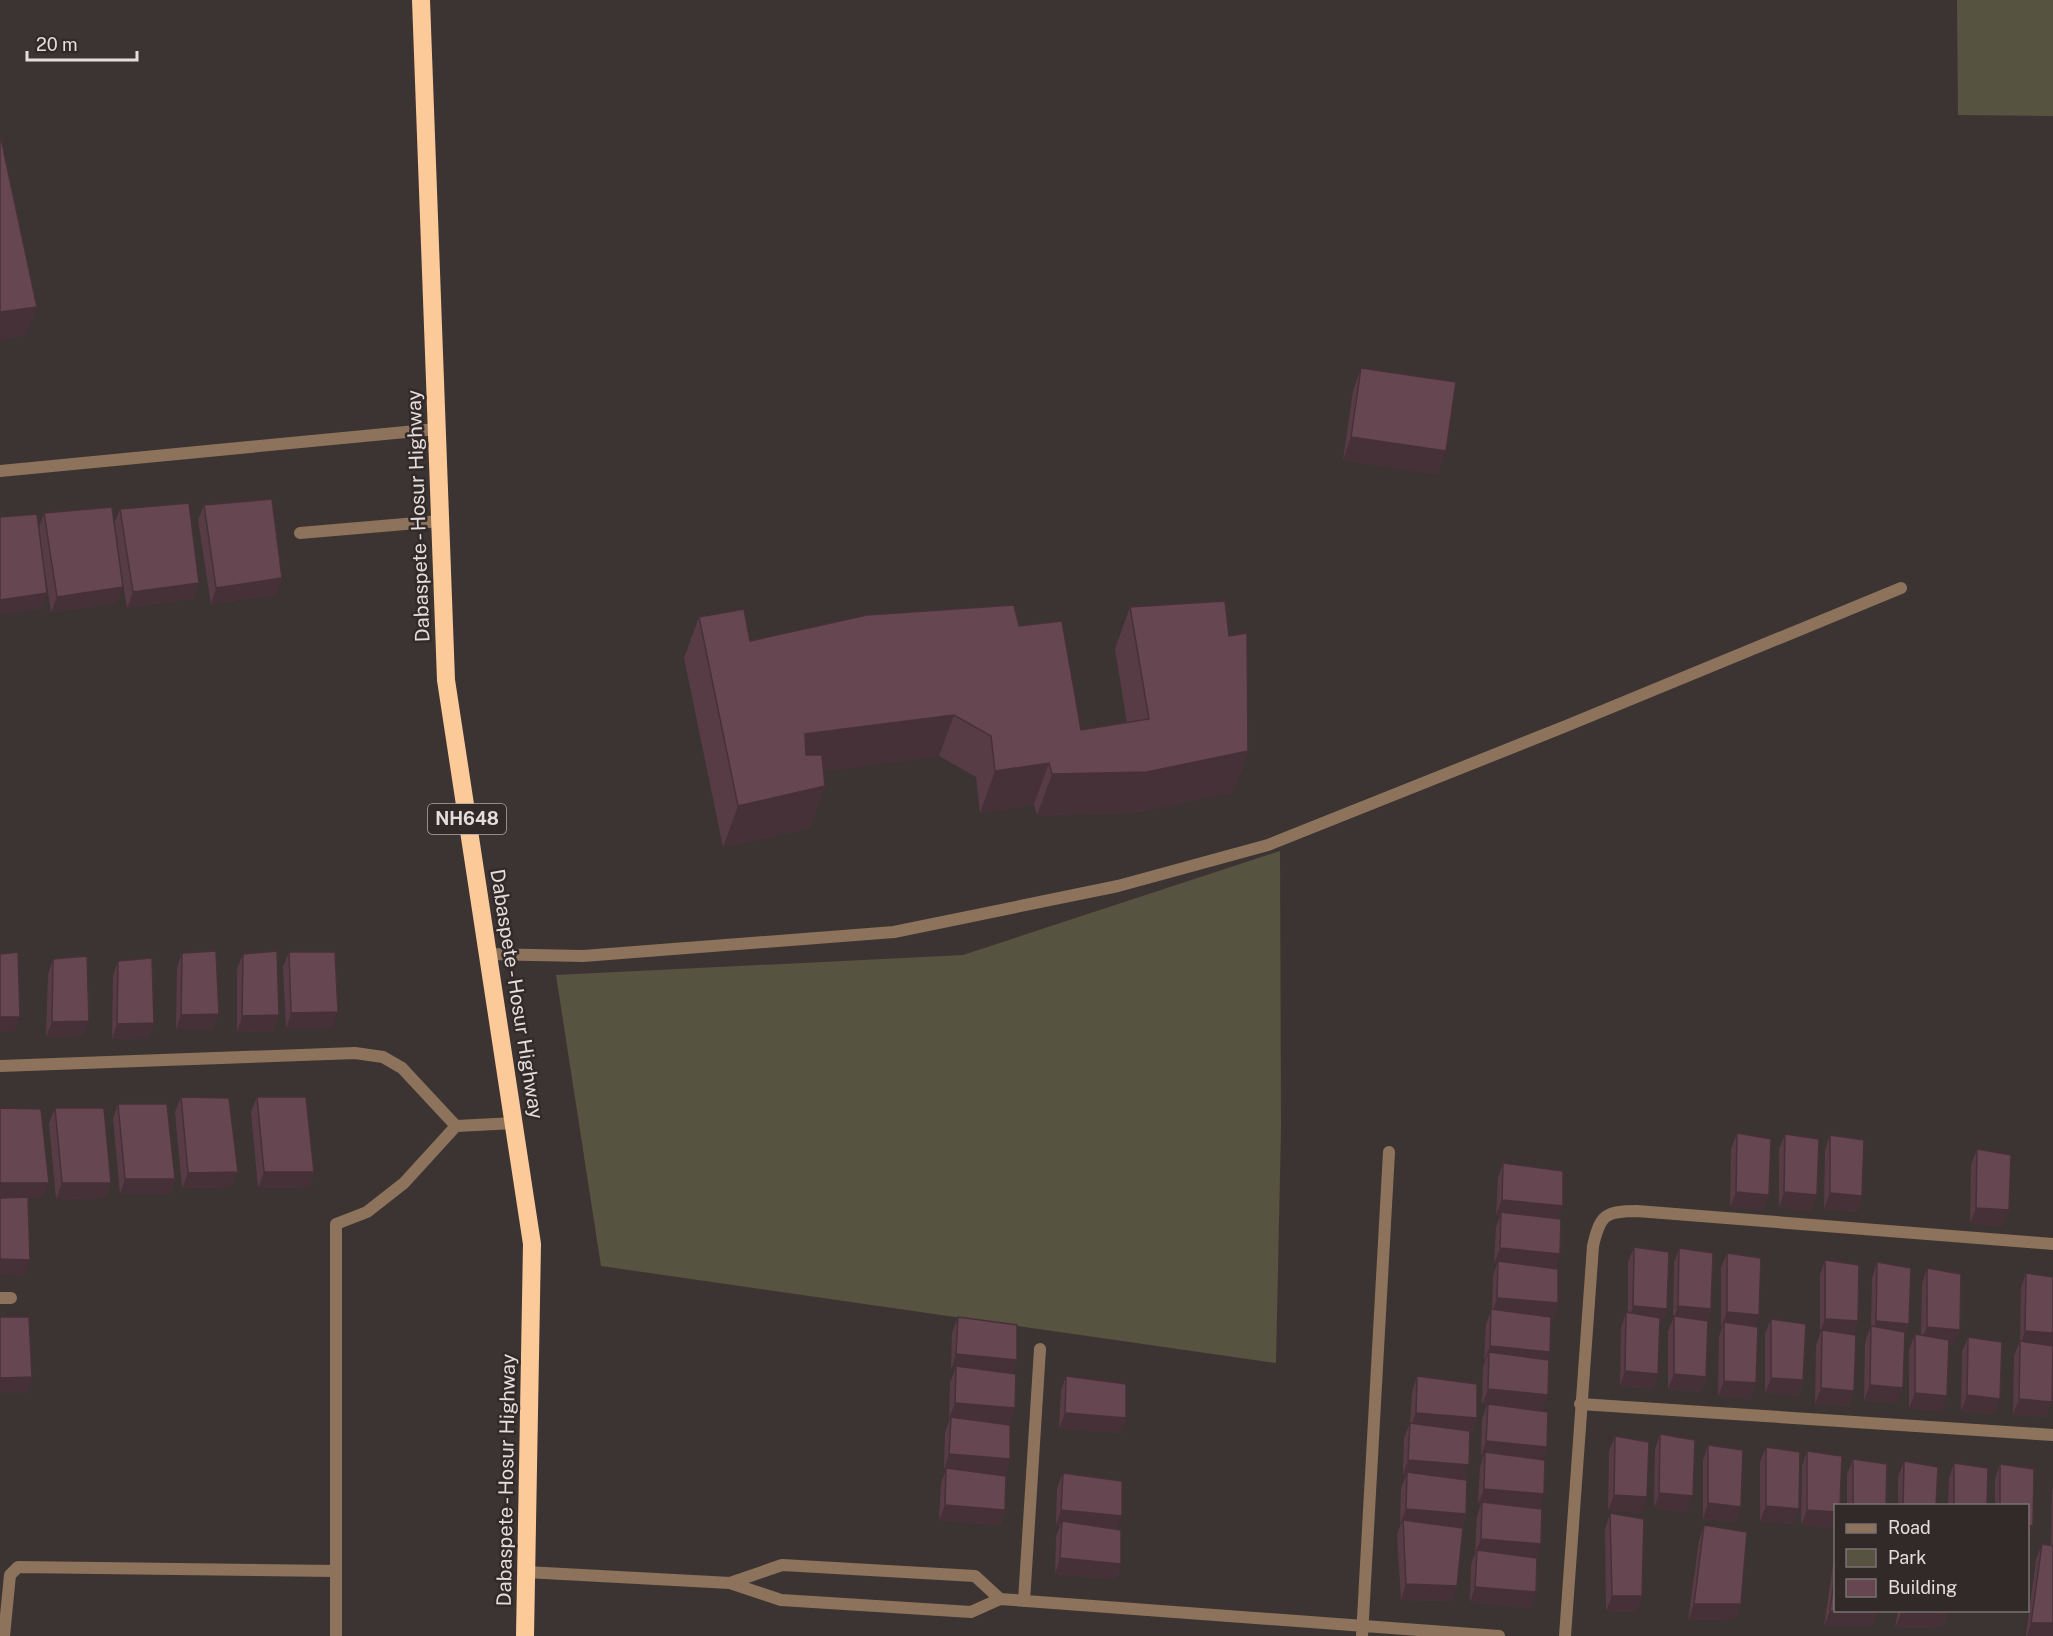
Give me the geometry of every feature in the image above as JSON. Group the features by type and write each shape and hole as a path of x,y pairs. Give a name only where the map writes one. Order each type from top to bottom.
{"highway":[{"name":"Dabaspete - Hosur Highway","path":"421,0 446,680 532,1244 525,1636"}],"street":[{"path":"0,471 437,429"},
{"path":"300,533 440,521"},
{"path":"488,954 583,956 894,932 1118,886 1268,844 1577,722 1901,588"},
{"path":"0,1066 356,1053 383,1057 402,1068 456,1126"},
{"path":"336,1636 336,1224 367,1212 404,1183 456,1126 514,1123"},
{"path":"1363,1631 1389,1152"},
{"path":"1565,1636 1580,1404 1593,1246 1598,1222 1613,1211 1661,1212 2053,1244"},
{"path":"1024,1601 1040,1348"},
{"path":"1580,1404 2053,1435"},
{"path":"730,1583 782,1565 975,1576 1000,1599"},
{"path":"4,1636 10,1575 18,1567 336,1571"},
{"path":"526,1572 730,1583 781,1600 971,1612 1000,1599 1363,1631 1499,1636"}],"green space":[{"path":"1957,0 2053,0 2053,116 1958,115"},
{"path":"1280,851 1281,1128 1276,1363 601,1266 556,975 963,955"}],"building":[{"path":"0,134 37,307 0,312"},
{"path":"1361,368 1456,382 1446,451 1351,437"},
{"path":"272,499 282,578 216,588 204,505"},
{"path":"189,503 199,583 133,592 120,509"},
{"path":"112,507 123,587 57,597 44,513"},
{"path":"37,514 47,593 0,600 0,517"},
{"path":"1225,601 1229,636 1247,633 1248,751 1147,772 1052,774 1049,763 995,771 991,736 954,715 805,734 806,755 822,755 825,786 738,806 699,617 744,609 750,641 867,615 1014,605 1019,626 1062,621 1081,730 1149,719 1130,607"},
{"path":"216,951 219,1014 181,1015 182,953"},
{"path":"277,951 279,1015 242,1016 243,954"},
{"path":"18,952 20,1017 0,1017 0,954"},
{"path":"289,952 335,952 338,1012 291,1013"},
{"path":"87,956 89,1021 52,1022 53,959"},
{"path":"152,958 154,1023 117,1024 118,961"},
{"path":"181,1097 229,1098 238,1172 188,1173"},
{"path":"257,1097 306,1097 314,1172 264,1172"},
{"path":"118,1104 167,1104 175,1179 125,1179"},
{"path":"0,1108 41,1109 49,1183 0,1183"},
{"path":"55,1108 104,1108 111,1183 62,1183"},
{"path":"1737,1133 1771,1139 1769,1195 1736,1192"},
{"path":"1785,1134 1819,1139 1817,1195 1784,1192"},
{"path":"1830,1135 1864,1140 1862,1196 1830,1193"},
{"path":"1977,1149 2011,1155 2009,1210 1976,1208"},
{"path":"1503,1163 1563,1171 1563,1206 1502,1200"},
{"path":"28,1197 30,1260 0,1259 0,1198"},
{"path":"1501,1212 1561,1219 1560,1254 1500,1248"},
{"path":"1634,1247 1669,1252 1667,1309 1633,1306"},
{"path":"1679,1248 1713,1253 1711,1309 1678,1306"},
{"path":"1727,1253 1761,1258 1759,1315 1727,1312"},
{"path":"1825,1260 1859,1265 1858,1321 1825,1319"},
{"path":"1498,1261 1558,1269 1558,1303 1497,1298"},
{"path":"1877,1262 1911,1268 1909,1324 1876,1321"},
{"path":"1927,1268 1961,1274 1960,1330 1927,1327"},
{"path":"2026,1273 2053,1277 2053,1333 2025,1331"},
{"path":"1491,1309 1551,1317 1550,1352 1490,1346"},
{"path":"1626,1312 1660,1318 1658,1374 1625,1371"},
{"path":"1674,1316 1708,1321 1706,1377 1674,1374"},
{"path":"0,1317 29,1317 32,1377 0,1378"},
{"path":"958,1317 1017,1325 1017,1360 956,1354"},
{"path":"1771,1319 1806,1324 1803,1380 1771,1378"},
{"path":"1724,1322 1758,1327 1756,1383 1724,1381"},
{"path":"1871,1326 1905,1332 1903,1388 1870,1385"},
{"path":"1822,1330 1856,1335 1854,1391 1821,1388"},
{"path":"1915,1334 1949,1340 1947,1396 1915,1393"},
{"path":"1968,1337 2002,1342 2000,1399 1967,1395"},
{"path":"2020,1341 2053,1346 2052,1402 2019,1399"},
{"path":"1489,1352 1549,1360 1548,1395 1488,1389"},
{"path":"956,1366 1016,1374 1015,1408 955,1403"},
{"path":"1066,1376 1126,1384 1126,1418 1065,1413"},
{"path":"1417,1376 1477,1384 1477,1418 1416,1413"},
{"path":"1488,1404 1548,1412 1547,1447 1486,1441"},
{"path":"951,1417 1010,1425 1010,1459 949,1454"},
{"path":"1410,1423 1470,1431 1469,1465 1408,1460"},
{"path":"1660,1434 1695,1440 1693,1496 1659,1493"},
{"path":"1615,1436 1649,1442 1647,1497 1614,1495"},
{"path":"1708,1445 1743,1450 1741,1507 1708,1503"},
{"path":"1766,1447 1800,1452 1799,1509 1766,1506"},
{"path":"1807,1451 1842,1456 1840,1504 1834,1504 1834,1512 1807,1510"},
{"path":"1485,1452 1545,1460 1544,1494 1484,1489"},
{"path":"1853,1459 1887,1464 1886,1504 1853,1504"},
{"path":"1904,1461 1938,1467 1936,1504 1903,1504"},
{"path":"1954,1463 1988,1468 1987,1504 1954,1504"},
{"path":"2000,1464 2034,1469 2033,1526 2029,1525 2029,1504 2000,1504"},
{"path":"946,1468 1006,1476 1005,1510 945,1505"},
{"path":"1407,1472 1467,1480 1466,1514 1406,1509"},
{"path":"1063,1473 1122,1481 1122,1516 1061,1510"},
{"path":"1482,1502 1542,1509 1541,1544 1481,1539"},
{"path":"1610,1513 1644,1519 1642,1596 1612,1596"},
{"path":"1403,1520 1463,1528 1457,1586 1406,1584"},
{"path":"1062,1521 1121,1530 1121,1564 1060,1558"},
{"path":"1704,1525 1747,1532 1741,1604 1694,1604"},
{"path":"2042,1544 2053,1546 2053,1623 2031,1623"},
{"path":"1477,1550 1537,1558 1536,1592 1475,1587"},
{"path":"1834,1581 1834,1611 1830,1611"},
{"path":"1901,1612 1948,1612 1901,1613"}]}
